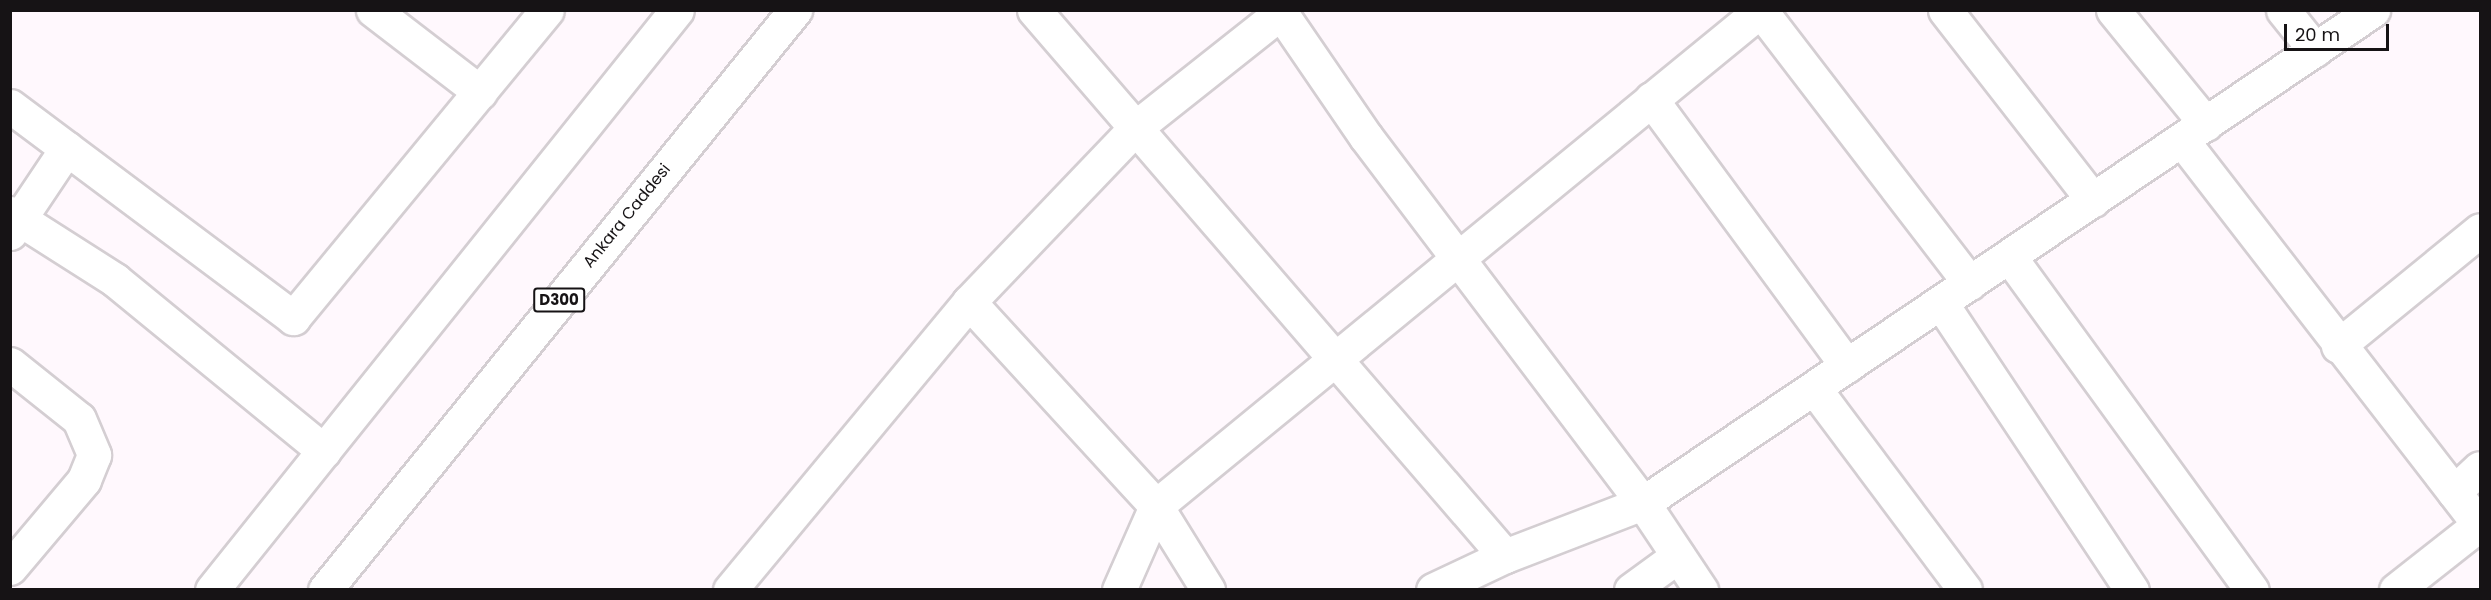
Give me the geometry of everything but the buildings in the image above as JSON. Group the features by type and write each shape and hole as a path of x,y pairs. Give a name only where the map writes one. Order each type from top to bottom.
{"main road":[{"path":"373,10 480,92"},
{"path":"10,106 293,318 547,10"},
{"path":"212,590 677,10"},
{"name":"Ankara Caddesi","path":"324,590 795,10"},
{"path":"1034,10 1505,556"},
{"path":"1945,10 2093,200"},
{"path":"2113,10 2338,346 2480,525 2396,590"},
{"path":"2283,10 2315,50"},
{"path":"1433,590 1505,556 1643,503 2373,10"},
{"path":"1119,590 1156,506 1456,256 1761,11 1970,283"},
{"path":"730,590 969,302 1135,128 1279,12 1456,256 1643,503 1701,590"},
{"path":"1651,99 1847,366"},
{"path":"67,148 14,222 115,280 324,452"},
{"path":"2338,346 2481,230"},
{"path":"2009,256 2252,590"},
{"path":"969,302 1156,506 1208,590"},
{"path":"1941,303 2132,590"},
{"path":"10,364 79,419 94,455 84,480 10,568"},
{"path":"1814,388 1965,590"},
{"path":"2454,492 2481,468"},
{"path":"1631,590 1678,556"}]}
